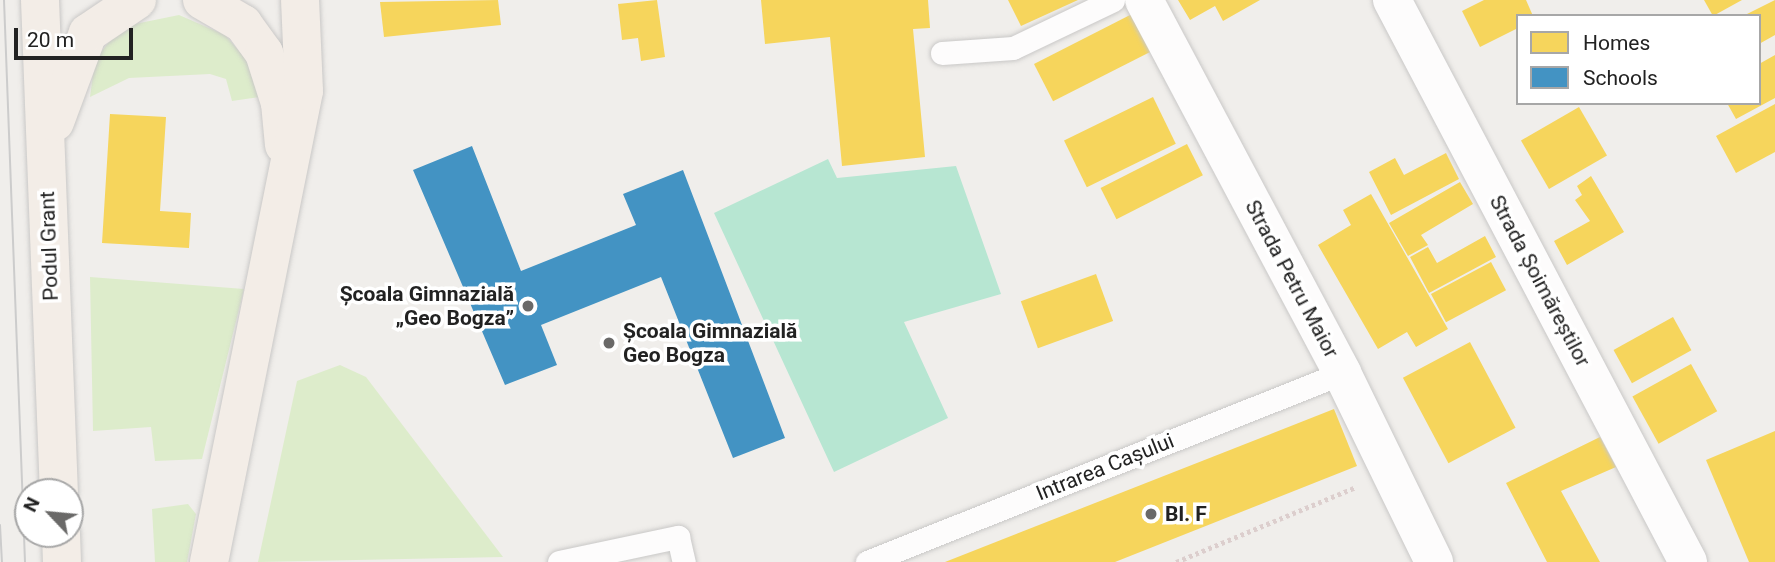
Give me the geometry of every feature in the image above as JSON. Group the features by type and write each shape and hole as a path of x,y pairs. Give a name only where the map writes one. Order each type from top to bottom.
{"main road":[{"name":"Podul Grant","path":"40,0 59,478"},
{"path":"45,158 70,71 88,33 137,0"},
{"path":"202,0 243,24 264,53 280,103 287,182"},
{"path":"209,562 304,91 300,0"}],"street":[{"name":"Strada Petru Maior","path":"1144,0 1342,373 1434,562"},
{"name":"Strada Șoimăreștilor","path":"1392,0 1688,562"}],"lane":[{"path":"942,53 1013,48 1113,0"},
{"name":"Intrarea Cașului","path":"867,562 1342,373"},
{"path":"559,562 678,537 684,562"}],"path":[{"path":"1176,562 1390,473"}],"green space":[{"path":"179,15 225,35 252,66 260,97 232,101 226,79 210,74 129,78 90,97 95,60 112,38 130,25"},
{"path":"828,159 837,178 956,166 1001,294 904,322 948,418 834,472 714,213"},
{"path":"90,277 244,289 202,459 155,461 151,427 93,431"},
{"path":"340,365 366,377 503,557 258,562 297,381"},
{"path":"188,504 196,514 187,562 155,562 152,509"}],"building: Homes":[{"path":"498,0 501,25 384,37 380,2"},
{"path":"657,0 665,57 641,61 638,38 622,40 618,4"},
{"path":"761,0 928,0 930,28 913,29 925,157 842,166 830,37 765,44"},
{"path":"1008,0 1078,0 1021,26"},
{"path":"1178,0 1260,0 1223,21 1215,6 1190,20"},
{"path":"1484,0 1526,0 1532,14 1516,14 1516,29 1480,47 1462,11"},
{"path":"1704,0 1742,0 1717,14 1712,14"},
{"path":"1775,0 1775,35 1761,43 1761,14 1747,14"},
{"path":"1132,14 1151,51 1053,101 1034,64"},
{"path":"1775,55 1775,98 1736,119 1728,105 1761,105 1761,63"},
{"path":"1153,97 1176,144 1087,187 1064,140"},
{"path":"1775,104 1775,152 1736,173 1716,136"},
{"path":"1579,107 1607,155 1549,189 1521,140"},
{"path":"110,114 166,117 160,211 191,213 189,248 102,243"},
{"path":"1187,144 1203,175 1116,219 1101,188"},
{"path":"1446,153 1459,179 1391,215 1369,172 1395,158 1404,175"},
{"path":"1591,176 1624,232 1567,265 1554,241 1590,221 1575,200 1582,195 1577,186"},
{"path":"1460,182 1473,204 1421,235 1428,245 1408,256 1389,223"},
{"path":"1371,194 1448,329 1416,347 1407,332 1378,349 1318,245 1351,225 1343,210"},
{"path":"1485,236 1496,257 1429,293 1410,257 1428,247 1437,263"},
{"path":"1491,262 1506,290 1446,322 1431,294"},
{"path":"1096,274 1113,321 1038,348 1021,301"},
{"path":"1673,317 1691,350 1632,383 1614,350"},
{"path":"1470,342 1516,428 1448,463 1403,378"},
{"path":"1691,364 1717,411 1659,444 1632,396"},
{"name":"Bl. F","path":"1334,409 1357,466 1115,562 945,562"},
{"path":"1775,431 1775,562 1749,562 1706,460"},
{"path":"1600,437 1616,467 1561,491 1600,562 1547,562 1506,483"}],"building: Schools":[{"name":"Școala Gimnazială „Geo Bogza”","path":"472,146 521,271 636,225 623,194 683,170 785,438 733,458 661,277 541,325 557,365 505,385 413,170"}],"tram line":[{"path":"4,0 25,562"},
{"path":"0,525 2,562"}],"place":[{"name":"Școala Gimnazială „Geo Bogza”","path":"528,306"},
{"name":"Școala Gimnazială Geo Bogza","path":"609,343"},
{"name":"Bl. F","path":"1151,514"}]}
